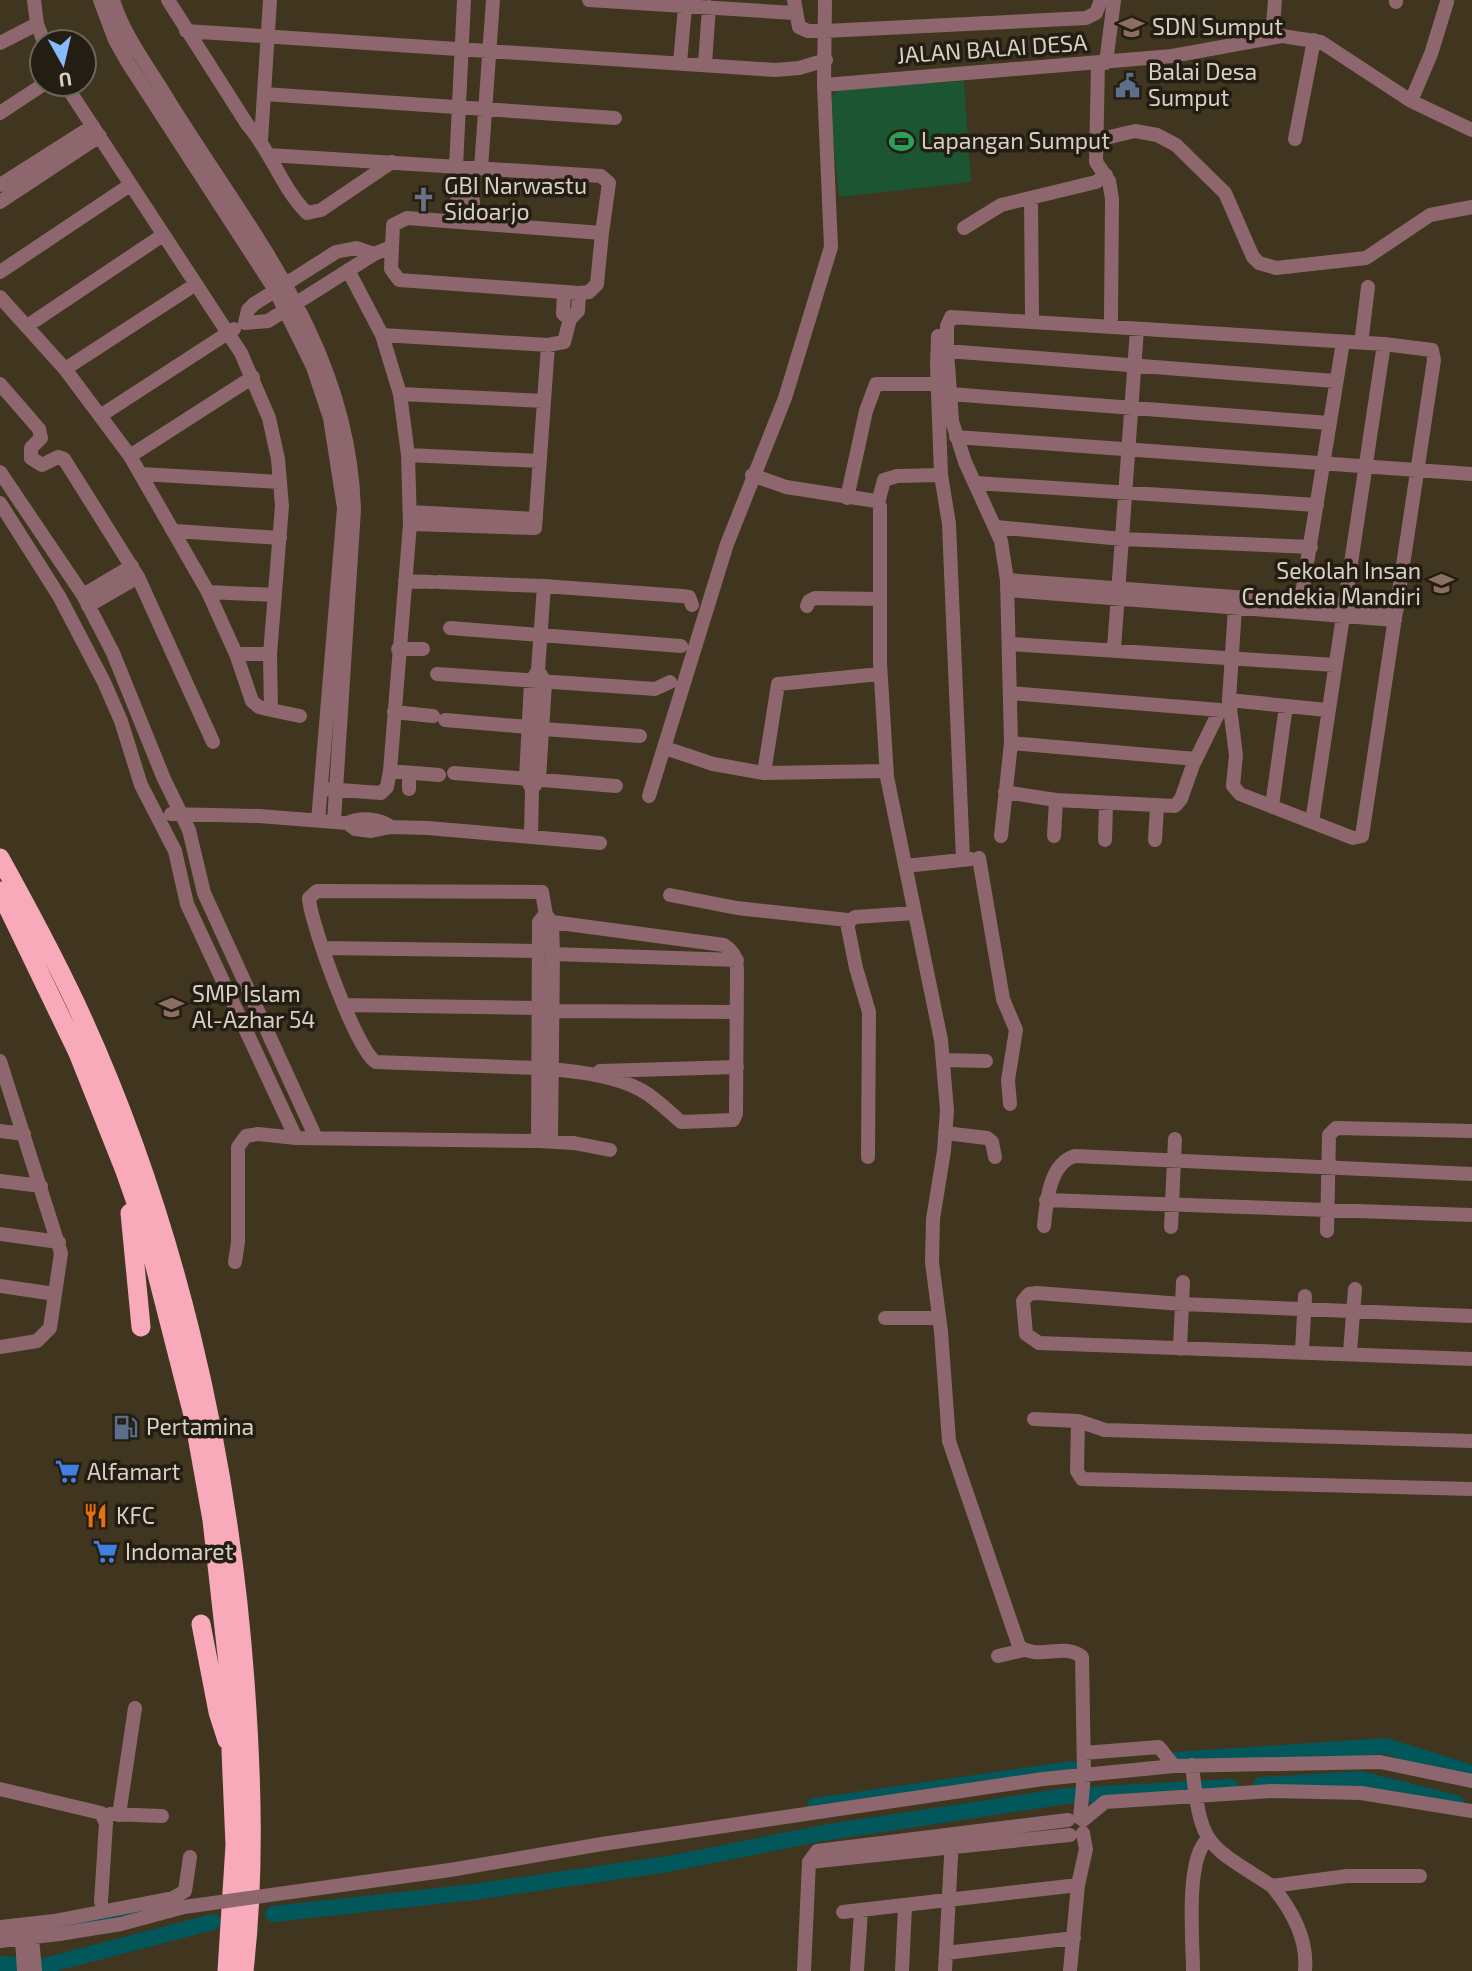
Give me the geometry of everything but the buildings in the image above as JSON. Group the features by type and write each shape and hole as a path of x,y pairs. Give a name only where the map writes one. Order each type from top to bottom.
{"highway":[{"path":"4,865 75,1003 110,1089 162,1232 191,1336 227,1517 241,1625 250,1742 239,1934 244,1971"},
{"path":"0,891 74,1042 146,1231 196,1432 226,1624 233,1709 231,1751 235,1845 241,1906"},
{"path":"130,1188 128,1204 141,1327"},
{"path":"201,1624 218,1712 231,1751"},
{"path":"226,1971 239,1934"}],"street":[{"path":"34,0 39,28"},
{"path":"100,0 115,40 175,123 281,287 334,387 353,474 328,789 318,821"},
{"path":"113,0 127,33 175,123"},
{"path":"168,0 247,124 261,140 289,192 307,213 313,213 392,162"},
{"path":"261,140 270,0"},
{"path":"464,0 458,108 469,168"},
{"path":"455,220 457,201 466,193 469,168 486,110 493,0"},
{"path":"589,0 794,6"},
{"path":"740,0 794,6"},
{"path":"649,796 727,544 752,475 785,398 831,247 824,85 825,0"},
{"path":"794,6 802,30 825,32 1086,18 1096,13 1101,0"},
{"path":"1111,319 1112,199 1106,175 1096,162 1102,63 1114,0"},
{"path":"1272,37 1275,0"},
{"path":"1411,101 1431,54 1447,2"},
{"path":"680,63 698,5"},
{"path":"698,5 705,64"},
{"path":"3,36 37,24"},
{"path":"186,31 786,70 826,60"},
{"name":"JALAN BALAI DESA","path":"824,85 1172,56 1272,37 1314,40 1411,101 1472,130"},
{"path":"1295,139 1314,40"},
{"path":"264,94 615,118"},
{"path":"0,113 28,95"},
{"path":"74,98 228,332 253,377 269,418 280,482 280,538 270,654 271,710"},
{"path":"0,185 96,131"},
{"path":"0,202 96,131"},
{"path":"1097,140 1135,131 1157,135 1176,145 1225,193 1253,257 1259,263 1276,268 1366,258 1430,215 1472,207"},
{"path":"268,155 606,177 609,183 597,284 589,292 399,280 391,269 391,247 393,225 401,219 472,221 602,233"},
{"path":"964,228 993,208 1096,182 1106,175"},
{"path":"0,272 130,185"},
{"path":"466,193 473,201 472,221"},
{"path":"1031,199 1032,315"},
{"path":"27,326 163,235"},
{"path":"100,416 228,332 245,323 268,321 374,254 391,247"},
{"path":"245,323 248,310 335,252 356,248 374,254"},
{"path":"328,789 381,793 387,787 410,518 408,455 400,394 382,335 348,270"},
{"path":"65,369 196,284"},
{"path":"1362,336 1368,287"},
{"path":"564,292 562,311 570,319"},
{"path":"382,335 548,345 564,342 570,319 578,311 579,293"},
{"path":"0,297 65,369 130,456 208,592 236,653 252,701 258,707 300,716"},
{"path":"963,859 949,524 941,475 944,389 939,317 944,312 1111,319 1418,340 1432,350 1434,359 1364,833 1353,838 1240,794 1233,786 1236,755 1226,707 1235,607"},
{"path":"942,366 947,351 949,320 956,316 1384,344 1432,350"},
{"path":"1114,649 1137,329"},
{"path":"1301,600 1343,342"},
{"path":"1312,822 1384,344"},
{"path":"410,518 536,519 548,345"},
{"path":"947,351 1335,381"},
{"path":"130,456 253,377"},
{"path":"0,384 40,429 41,438 31,448 31,458 42,465 58,457 64,459 135,572 214,743"},
{"path":"848,498 866,411 876,384 1329,423"},
{"path":"944,389 956,437 996,527 1007,585 1011,743 1001,836"},
{"path":"400,394 544,401"},
{"path":"956,437 1472,474"},
{"path":"408,455 540,461"},
{"path":"0,472 86,600 136,706 193,842 204,893 316,1138"},
{"path":"141,474 280,482"},
{"path":"752,475 786,487 878,503"},
{"path":"941,475 884,480 878,503 880,674 887,771 943,1060 947,1110 932,1247 952,1455 1017,1642 1024,1650"},
{"path":"976,483 1126,490 1317,505"},
{"path":"0,503 59,596 104,682 121,721 141,785 172,844 184,893 296,1138"},
{"path":"996,527 1122,539 1311,547"},
{"path":"175,531 280,538"},
{"path":"86,600 135,572"},
{"path":"405,581 544,586 682,596 689,597 692,605"},
{"path":"1007,585 1203,599 1301,600 1343,610"},
{"path":"531,836 544,586"},
{"path":"208,592 275,595"},
{"path":"807,606 809,601 815,598 880,600"},
{"path":"1203,599 1235,607 1396,614"},
{"path":"450,628 681,646"},
{"path":"1010,644 1335,666"},
{"path":"236,653 270,654"},
{"path":"398,653 422,653"},
{"path":"438,674 538,678 654,688 670,682"},
{"path":"764,773 778,684 880,674"},
{"path":"1011,693 1226,707 1286,706 1327,710"},
{"path":"1272,806 1286,706"},
{"path":"1005,792 1056,800 1171,807 1179,803 1196,759 1226,707"},
{"path":"394,712 536,728 640,736"},
{"path":"1011,743 1196,759"},
{"path":"665,748 713,764 764,773 887,771"},
{"path":"390,771 616,786"},
{"path":"409,789 410,773"},
{"path":"328,789 340,822"},
{"path":"1055,836 1056,800"},
{"path":"1105,840 1106,804"},
{"path":"1155,840 1157,807"},
{"path":"157,814 340,822 372,820 382,821 391,827 600,843"},
{"path":"905,866 982,858 1003,999 1016,1030 1008,1080 1010,1104"},
{"path":"545,1069 554,1011 546,978 544,894 536,890 317,891 309,895 323,948 344,1005 365,1051 376,1062 574,1072 611,1079 642,1091 681,1122 729,1121 735,1118 737,960 724,945 546,919"},
{"path":"670,895 737,908 848,920 915,913"},
{"path":"848,920 856,968 869,1012 868,1157"},
{"path":"206,944 223,935"},
{"path":"323,948 546,952 737,960"},
{"path":"545,1141 545,1069 538,1008 546,978"},
{"path":"344,1005 538,1008"},
{"path":"554,1011 737,1012"},
{"path":"943,1060 986,1061"},
{"path":"0,1061 3,1079 24,1134 61,1253 51,1328 37,1341 0,1347"},
{"path":"574,1072 737,1067"},
{"path":"1327,1230 1329,1135 1336,1128 1472,1132"},
{"path":"0,1131 24,1134"},
{"path":"945,1133 987,1138 992,1142 995,1157"},
{"path":"234,1262 238,1241 239,1143 251,1135 545,1141 610,1150"},
{"path":"1171,1227 1175,1139"},
{"path":"1044,1226 1046,1200 1064,1161 1070,1157 1472,1174"},
{"path":"0,1181 41,1186"},
{"path":"1046,1200 1472,1215"},
{"path":"0,1234 59,1242"},
{"path":"1180,1349 1183,1282"},
{"path":"0,1286 55,1294"},
{"path":"1350,1352 1355,1289"},
{"path":"1472,1316 1354,1309 1305,1302 1182,1304 1037,1293 1030,1294 1023,1301 1026,1334 1033,1342 1180,1349 1350,1352 1472,1359"},
{"path":"1302,1351 1305,1302"},
{"path":"885,1318 939,1318"},
{"path":"0,1336 37,1341"},
{"path":"1034,1419 1077,1422 1105,1430 1472,1441"},
{"path":"1077,1422 1077,1471 1082,1479 1472,1489"},
{"path":"998,1656 1024,1650 1072,1652 1082,1657 1084,1779 1077,1825 1086,1849 1078,1885 1070,1971"},
{"path":"118,1815 135,1708"},
{"path":"1084,1753 1151,1746 1163,1748 1172,1762"},
{"path":"55,1929 121,1924 195,1906 450,1870 615,1842 1043,1779 1084,1779 1172,1762 1192,1770 1380,1762 1472,1781"},
{"path":"1192,1770 1207,1840 1217,1851 1272,1886 1299,1930 1306,1955 1305,1971"},
{"path":"0,1789 102,1813 162,1816"},
{"path":"804,1971 809,1862 821,1849 952,1842 1077,1825 1102,1803 1195,1793 1361,1793 1472,1811"},
{"path":"101,1909 106,1823 102,1813"},
{"path":"1193,1971 1189,1936 1192,1904 1198,1851 1207,1840"},
{"path":"945,1971 952,1842"},
{"path":"0,1941 55,1929 101,1909 161,1902 181,1894 187,1886 190,1857"},
{"path":"1272,1886 1359,1875 1420,1876"},
{"path":"843,1912 905,1907 1078,1885"},
{"path":"902,1971 905,1907"},
{"path":"857,1971 861,1911"},
{"path":"0,1927 32,1935"},
{"path":"29,1970 32,1935"},
{"path":"946,1953 1074,1938"}],"green space":[{"name":"Lapangan Sumput","path":"964,81 971,182 839,197 829,99 838,90"}],"waterway":[{"path":"1175,1760 1385,1746 1472,1773"},
{"path":"815,1806 1072,1769"},
{"path":"1261,1785 1361,1779 1456,1803"},
{"path":"273,1914 474,1892 668,1864 823,1833 1066,1796 1231,1787"},
{"path":"121,1915 161,1908"},
{"path":"56,1927 105,1920"},
{"path":"0,1964 44,1966 213,1922"}],"place":[{"name":"SDN Sumput","path":"1132,27"},
{"name":"Balai Desa Sumput","path":"1128,85"},
{"name":"Lapangan Sumput","path":"901,141"},
{"name":"GBI Narwastu Sidoarjo","path":"424,199"},
{"name":"Sekolah Insan Cendekia Mandiri","path":"1441,584"},
{"name":"SMP Islam Al-Azhar 54","path":"172,1007"},
{"name":"Pertamina","path":"126,1427"},
{"name":"Alfamart","path":"67,1472"},
{"name":"KFC","path":"96,1516"},
{"name":"Indomaret","path":"105,1552"}]}
